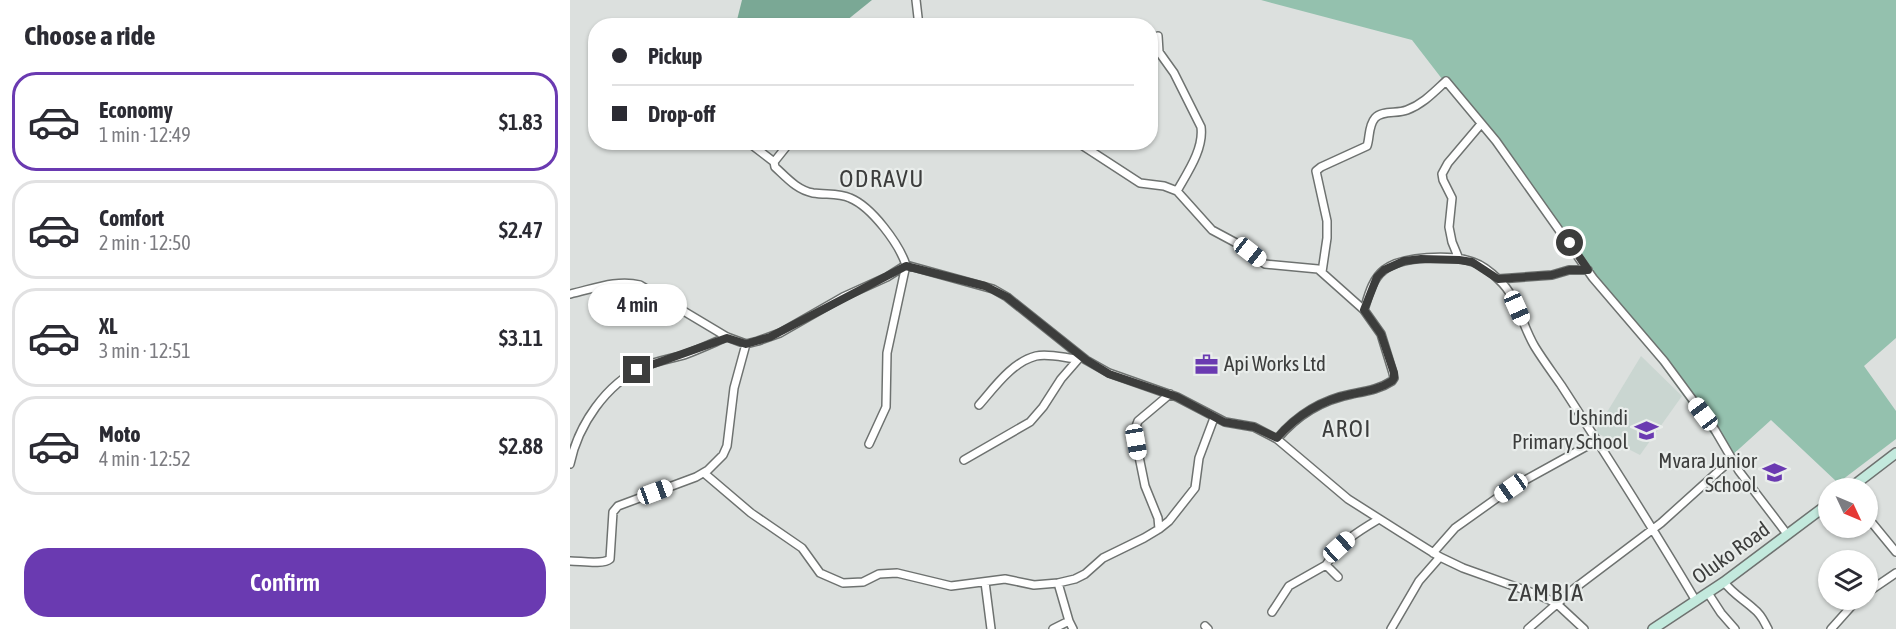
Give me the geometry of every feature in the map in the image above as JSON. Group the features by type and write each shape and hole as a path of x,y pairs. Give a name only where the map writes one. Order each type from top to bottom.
{"main road":[{"path":"1863,478 1896,453"},
{"name":"Oluko Road","path":"1653,629 1724,582 1818,511"}],"street":[{"path":"916,0 917,18"},
{"path":"1158,36 1159,52 1174,73 1201,127 1201,140 1190,168 1177,191"},
{"path":"1322,272 1328,221 1315,175 1318,169 1364,149 1369,143 1371,124 1376,117 1384,113 1407,110 1417,105 1446,81 1481,124 1588,270 1664,361 1715,430 1732,459 1786,534"},
{"path":"1459,260 1449,227 1452,198 1442,174 1448,163 1481,124"},
{"path":"758,150 801,189 848,197 860,204 872,215 902,253 906,266 887,353 886,407 869,444"},
{"path":"774,162 784,150"},
{"path":"1090,150 1140,183 1164,186 1177,191 1212,230 1240,245 1265,264 1314,268 1322,272 1364,310 1381,334 1394,373 1392,381 1365,392 1337,398 1305,411 1277,438"},
{"path":"1364,310 1377,277 1392,266 1421,259 1472,262 1498,279 1517,308 1534,346 1696,601"},
{"path":"570,294 613,284 632,283 657,294 727,338 746,344 780,333 843,297 906,266 985,286 999,292 1079,358 1109,374 1182,399 1214,418 1254,427 1277,438 1348,499 1379,519 1437,555 1463,568 1556,603 1584,629"},
{"path":"1498,279 1552,275 1569,270 1588,270"},
{"path":"570,464 576,438 590,415 623,380 644,366 684,355 727,338"},
{"path":"570,561 605,563 610,559 613,512 618,506 704,472 717,463 727,446 734,388 746,344"},
{"path":"979,405 1005,377 1033,357 1079,358"},
{"path":"964,460 1030,422 1079,358"},
{"path":"1159,529 1158,518 1145,486 1134,432 1138,421 1170,394"},
{"path":"704,472 750,513 802,548 820,573 848,584 863,582 879,574 897,573 951,586 1005,579 1034,585 1058,583 1084,574 1103,558 1144,538 1169,521 1195,488 1199,458 1214,418"},
{"path":"1391,629 1419,581 1455,528 1511,488 1596,441"},
{"path":"1528,629 1556,603 1653,530 1732,459"},
{"path":"1272,612 1289,586 1326,565 1349,537 1379,519"},
{"path":"1878,530 1896,552"},
{"path":"1326,565 1338,577"},
{"path":"1878,585 1896,573"},
{"path":"985,582 992,629"},
{"path":"1724,582 1735,596 1753,607 1763,617 1768,629"},
{"path":"1058,583 1073,629"},
{"path":"1708,593 1735,629"},
{"path":"1831,629 1848,610"},
{"path":"1053,629 1069,621"}],"shaded area":[{"path":"1641,356 1682,396 1640,455 1595,432"}],"green space":[{"path":"742,0 872,0 850,18 738,18"},
{"path":"1261,0 1896,0 1896,338 1864,366 1896,411 1896,439 1845,478 1833,478 1771,420 1729,458 1625,316 1412,40"}],"place":[{"name":"Api Works Ltd","path":"1206,364"},
{"name":"Ushindi Primary School","path":"1646,430"},
{"name":"Mvara Junior School","path":"1775,473"}],"district":[{"name":"ODRAVU","path":"882,179"},
{"name":"AROI","path":"1347,429"},
{"name":"ZAMBIA","path":"1546,593"}],"route":[{"path":"637,370 727,338 746,344 758,342 780,333 843,297 906,266 993,289 1007,297 1086,360 1109,374 1177,397 1224,422 1254,427 1277,438 1305,411 1337,398 1374,390 1394,378 1381,334 1364,310 1377,277 1384,270 1404,261 1436,258 1472,262 1498,279 1560,274 1569,270 1588,270 1570,243"}]}
